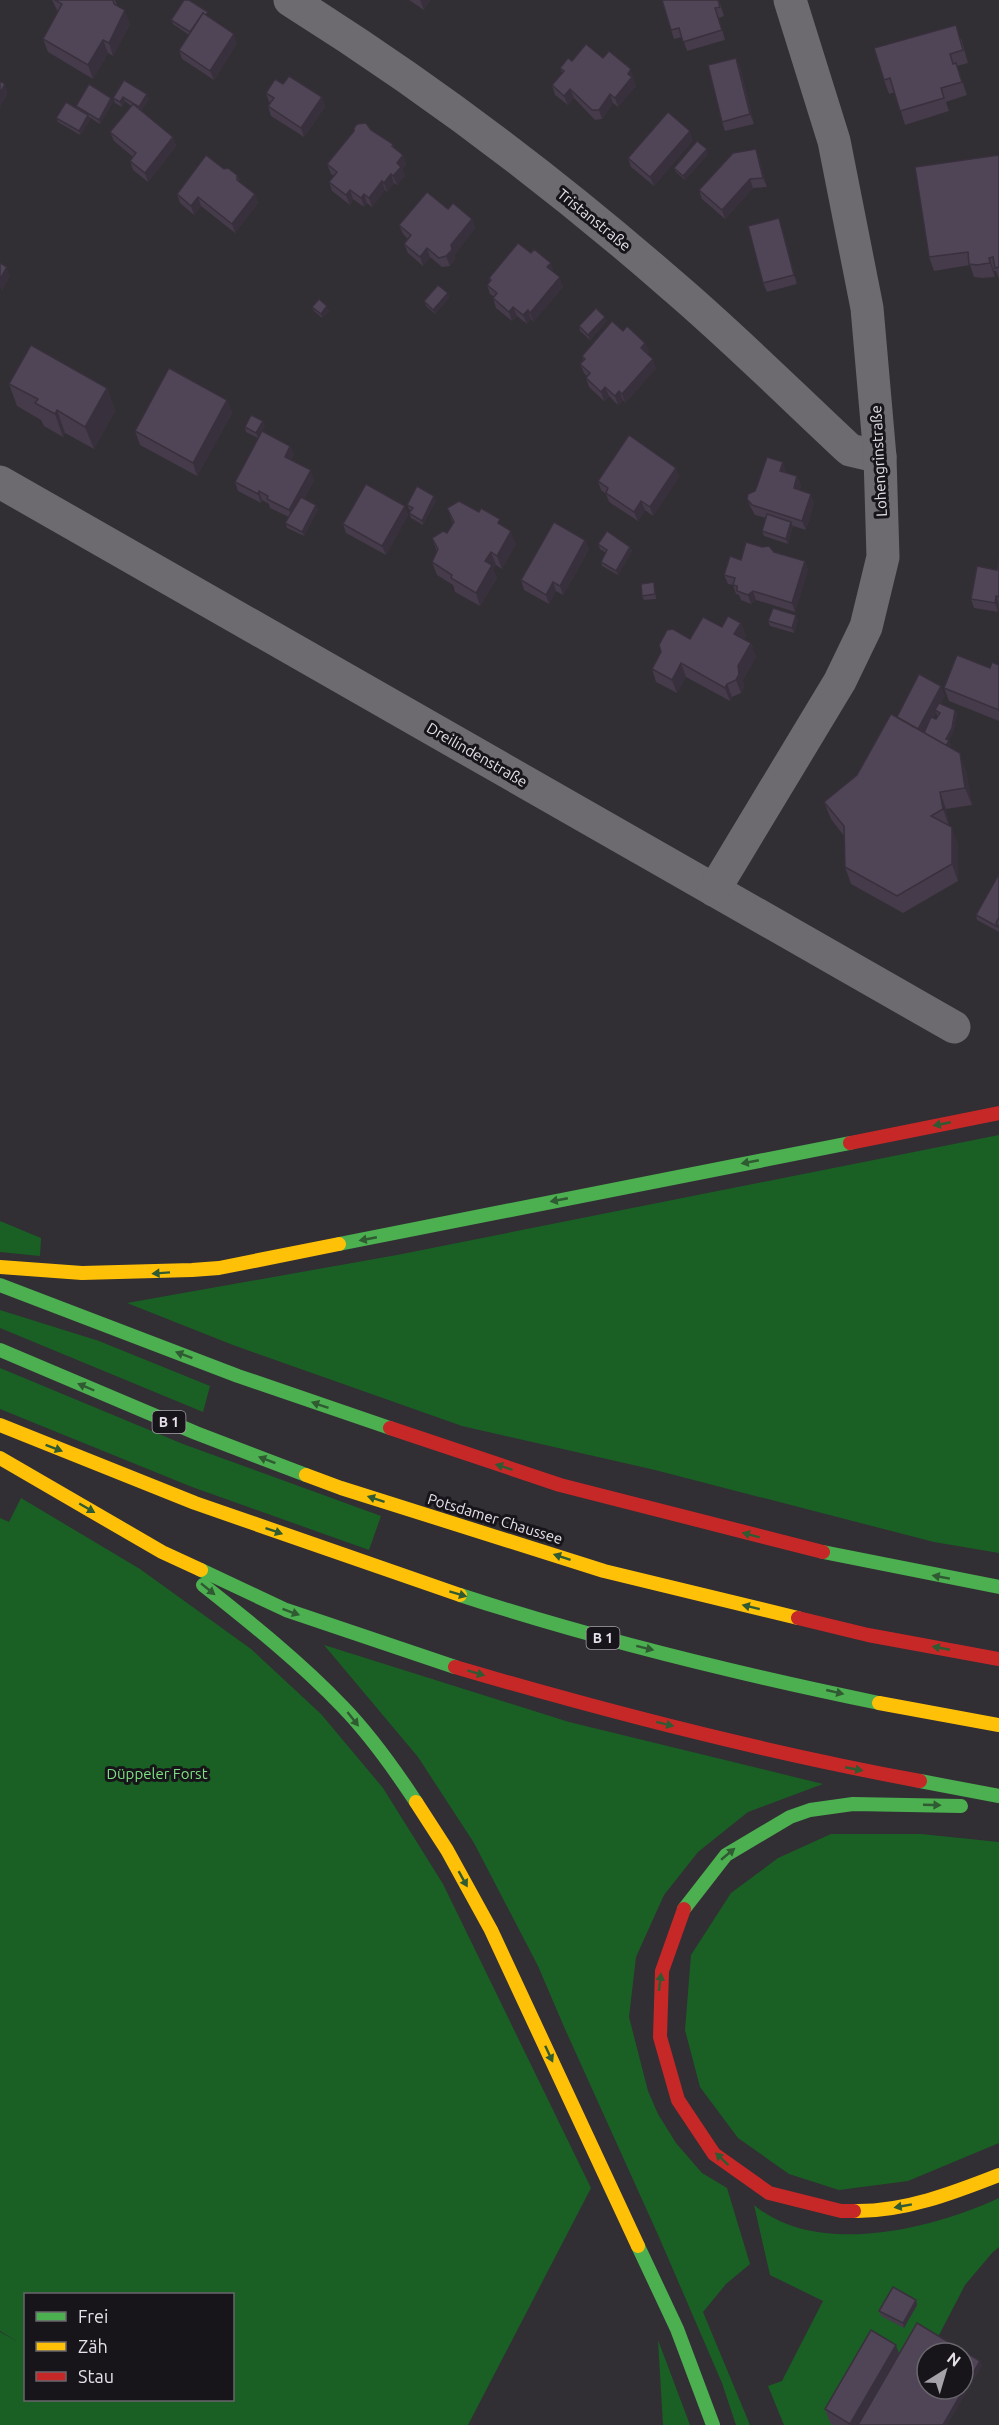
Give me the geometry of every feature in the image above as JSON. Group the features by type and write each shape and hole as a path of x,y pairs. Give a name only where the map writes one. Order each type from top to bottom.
{"main road":[{"path":"0,1267 132,1275 219,1268 999,1113"},
{"path":"0,1286 238,1376 560,1485 783,1543 999,1587"},
{"name":"Potsdamer Chaussee","path":"0,1350 196,1433 341,1488 604,1571 868,1635 999,1659"},
{"name":"B 1","path":"0,1425 218,1512 414,1580 541,1620 693,1660 855,1697 999,1725"},
{"path":"0,1458 162,1552 286,1610 433,1660 560,1698 828,1764 999,1796"},
{"path":"162,1552 256,1628 343,1707 402,1781 447,1850 491,1930 672,2318 713,2425"},
{"path":"999,1807 895,1803 844,1806 791,1816 750,1837 704,1876 674,1927 664,1955 658,2005 663,2058 672,2086 690,2121 709,2146 733,2170 757,2185 812,2207 842,2211 871,2211 937,2198 999,2175"}],"street":[{"name":"Tristanstraße","path":"290,0 431,96 527,166 674,286 850,450 880,457"},
{"name":"Lohengrinstraße","path":"714,890 840,681 866,627 883,557 880,457 867,308 834,141 790,0"},
{"name":"Dreilindenstraße","path":"0,483 954,1027"}],"green space":[{"path":"999,1135 999,1553 934,1542 655,1470 462,1426 233,1345 127,1303 397,1255"},
{"path":"0,1221 41,1238 40,1256 0,1252"},
{"path":"0,1310 99,1341 210,1386 203,1412 0,1328"},
{"path":"0,1368 183,1444 381,1516 369,1550 192,1487 0,1409"},
{"name":"Düppeler Forst","path":"21,1498 140,1569 251,1649 321,1714 383,1788 443,1884 591,2188 468,2425 0,2425 0,2332 18,2342 0,2331 0,1518 9,1522"},
{"path":"324,1645 569,1722 823,1784 748,1812 698,1852 664,1895 636,1957 629,2017 648,2091 658,2114 676,2143 702,2173 727,2188 750,2264 726,2284 703,2312 750,2425 736,2425 722,2383 538,1966 474,1843 418,1757"},
{"path":"831,1834 921,1834 999,1842 999,2143 908,2181 839,2190 789,2174 738,2138 700,2087 685,2030 691,1955 731,1893 778,1858"},
{"path":"999,2198 999,2247 965,2285 937,2339 915,2341 915,2351 901,2359 833,2425 784,2425 768,2386 782,2381 823,2301 770,2275 754,2205 780,2221 809,2231 842,2234 875,2233 909,2228 972,2209"},
{"path":"658,2340 690,2425 663,2425"}],"building":[{"path":"55,0 113,0 114,4 125,10 109,43 103,40 88,65 43,39 62,4"},
{"path":"184,0 189,0 208,12 206,15 203,13 190,32 171,20"},
{"path":"662,0 718,0 720,7 715,8 722,30 683,42 679,28 671,30"},
{"path":"203,13 234,34 210,71 179,50"},
{"path":"956,25 963,50 950,54 953,64 956,63 962,82 941,88 944,98 900,111 890,78 884,80 874,48"},
{"path":"586,44 603,58 609,51 631,69 628,74 632,77 615,98 610,94 599,110 592,110 570,89 564,96 552,85 564,71 560,68 568,58 572,61"},
{"path":"736,58 750,114 722,122 708,65"},
{"path":"289,76 322,97 301,128 268,106 274,98 266,93 275,79 283,84"},
{"path":"124,80 147,94 139,107 123,97 120,102 113,98"},
{"path":"0,81 5,84 0,93"},
{"path":"89,84 111,98 99,120 76,106"},
{"path":"66,102 88,115 79,131 56,118"},
{"path":"133,104 173,137 145,173 130,161 136,153 110,132"},
{"path":"668,112 690,131 650,177 628,158"},
{"path":"366,123 371,130 393,144 392,146 403,155 397,163 401,167 393,176 391,174 384,183 382,181 369,198 364,194 361,198 350,190 346,195 329,182 337,172 327,164 357,124"},
{"path":"697,141 707,149 683,176 674,168"},
{"path":"756,149 763,178 750,179 722,210 699,190 733,153"},
{"path":"206,155 224,169 228,168 237,175 237,180 255,194 232,224 198,197 191,206 177,194"},
{"path":"999,155 999,267 995,268 993,257 989,258 990,263 969,264 968,252 929,257 915,167"},
{"path":"427,192 448,209 453,203 472,219 451,245 452,250 446,256 439,258 427,248 420,257 404,244 411,235 399,225"},
{"path":"779,218 794,275 763,283 748,226"},
{"path":"518,243 531,253 534,249 551,263 547,267 560,277 530,313 528,310 523,315 513,307 509,312 493,298 497,293 487,285 491,280 489,278"},
{"path":"0,263 7,267 0,279"},
{"path":"438,285 448,293 433,310 424,301"},
{"path":"319,299 327,306 321,314 312,307"},
{"path":"596,308 605,317 588,335 579,326"},
{"path":"612,321 623,331 627,326 645,343 641,348 653,359 622,394 619,391 615,396 605,387 601,392 586,378 590,373 580,364 585,359 582,356"},
{"path":"31,345 107,388 85,427 57,410 55,414 35,403 38,399 9,384"},
{"path":"169,368 227,400 193,463 135,431"},
{"path":"251,415 263,421 256,433 245,427"},
{"path":"262,431 290,446 285,457 311,470 289,510 267,499 268,496 259,491 258,494 235,482"},
{"path":"629,435 676,468 650,507 641,501 634,512 606,493 608,488 598,481"},
{"path":"767,457 783,462 780,471 797,476 794,488 811,494 802,521 752,505 747,499 748,494 755,491"},
{"path":"366,484 405,506 382,546 343,524"},
{"path":"417,486 434,496 422,521 409,513 413,508 407,505"},
{"path":"301,497 316,505 302,532 285,523"},
{"path":"459,501 479,512 481,508 500,519 498,523 511,531 497,556 491,552 485,561 492,565 476,593 451,578 452,575 432,562 438,549 432,538 443,531 447,533 454,522 447,508"},
{"path":"767,514 791,522 786,539 762,531"},
{"path":"554,522 585,540 560,586 553,582 546,595 521,580"},
{"path":"607,531 630,547 616,571 601,562 607,550 598,544"},
{"path":"746,542 762,547 769,546 774,552 805,561 792,603 753,591 748,595 737,591 737,586 733,585 735,578 724,575 730,556 741,560"},
{"path":"999,558 999,597 996,596 995,603 971,599 977,566 997,570"},
{"path":"654,582 655,594 642,596 641,584"},
{"path":"773,608 796,615 792,628 768,621"},
{"path":"728,616 741,623 734,634 751,643 738,666 739,674 736,680 727,684 725,688 681,663 672,680 652,669 661,652 659,645 667,630 673,629 690,639 703,617 722,627"},
{"path":"957,655 990,668 992,662 999,665 999,710 944,688"},
{"path":"919,674 941,686 918,729 897,717"},
{"path":"939,703 955,710 946,746 924,733 931,717 936,719 940,713 935,710"},
{"path":"891,714 960,753 965,788 940,792 943,809 931,816 952,827 952,864 897,896 845,867 844,826 824,802 857,775"},
{"path":"999,874 999,917 996,923 998,927 976,915"},
{"path":"893,2287 916,2300 903,2323 879,2311"},
{"path":"917,2323 947,2341 915,2341 915,2401 957,2401 943,2425 858,2425"},
{"path":"871,2330 896,2345 850,2424 825,2409"},
{"path":"975,2358 980,2361 975,2370"}],"traffic: fast":[{"path":"339,1244 850,1143"},
{"path":"0,1285 238,1376 390,1428"},
{"path":"0,1350 196,1433 306,1475"},
{"path":"823,1552 999,1587"},
{"path":"201,1570 286,1610 455,1667"},
{"path":"203,1585 293,1659 343,1707 382,1753 416,1802"},
{"path":"460,1595 564,1627 668,1655 879,1703"},
{"path":"920,1781 999,1796"},
{"path":"684,1909 726,1855 790,1817 810,1810 853,1804 961,1806"},
{"path":"638,2246 677,2329 713,2425"}],"traffic: slow":[{"path":"0,1267 82,1273 192,1270 219,1268 339,1244"},
{"path":"0,1425 195,1503 460,1595"},
{"path":"0,1458 162,1552 201,1570"},
{"path":"306,1475 604,1571 798,1618"},
{"path":"879,1703 999,1725"},
{"path":"416,1802 447,1850 491,1930 638,2246"},
{"path":"854,2211 910,2205 946,2195 999,2175"}],"traffic: jam":[{"path":"850,1143 999,1113"},
{"path":"390,1428 560,1485 823,1552"},
{"path":"798,1618 868,1635 999,1659"},
{"path":"455,1667 686,1730 861,1770 920,1781"},
{"path":"684,1909 662,1971 660,2037 678,2100 714,2154 769,2193 841,2211 854,2211"}]}
